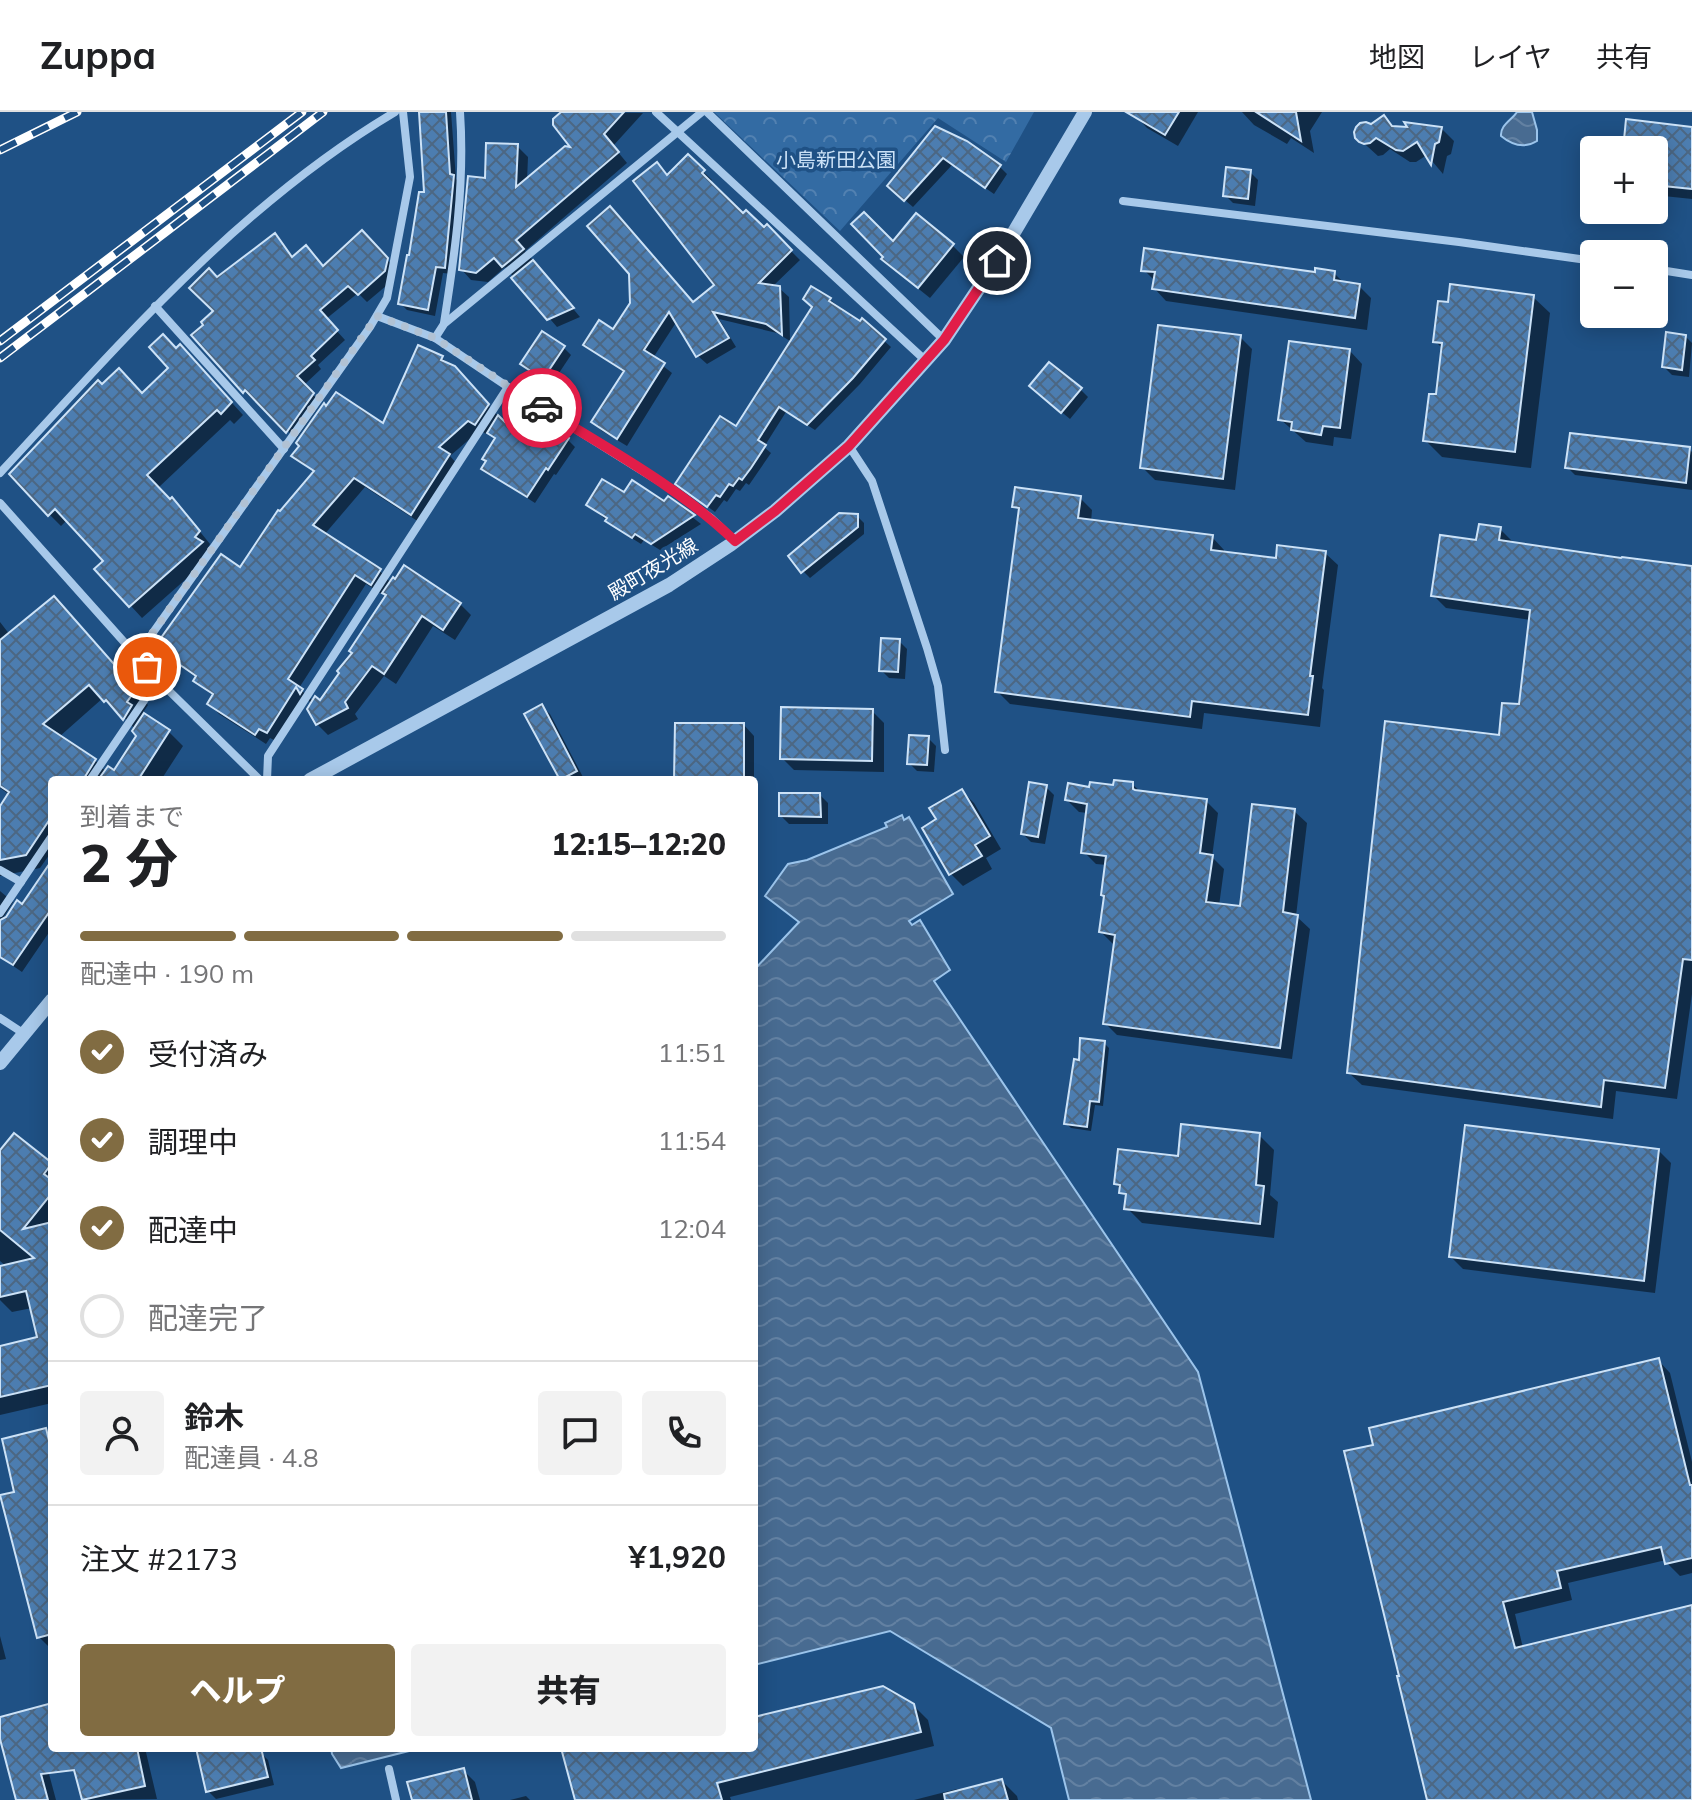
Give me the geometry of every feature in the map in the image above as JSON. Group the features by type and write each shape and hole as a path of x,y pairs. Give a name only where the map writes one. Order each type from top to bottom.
{"street":[{"path":"0,473 155,306 255,213 331,153 395,112"},
{"path":"137,655 387,298 410,177 403,112"},
{"path":"444,324 460,205 463,150 460,112"},
{"path":"656,112 926,361"},
{"path":"435,338 444,324 704,112 944,340"},
{"name":"殿町夜光線","path":"317,776 657,592 775,511 849,446 944,340 997,261 1078,115"},
{"path":"1123,201 1580,259"},
{"path":"1668,271 1692,275"},
{"path":"155,306 284,449"},
{"path":"377,316 435,338 665,485 711,518 735,541"},
{"path":"267,776 268,756 508,387"},
{"path":"849,446 872,481 922,634 938,686 945,750"},
{"path":"0,503 158,680 256,776"},
{"path":"93,776 158,680"},
{"path":"0,913 48,842"},
{"path":"0,870 21,882"},
{"path":"0,1063 48,1005"},
{"path":"0,1018 23,1033"},
{"path":"389,1769 396,1800"}],"green space":[{"name":"小島新田公園","path":"714,112 1034,112 1006,162 938,118 840,231"}],"water":[{"path":"1517,112 1532,112 1537,141 1518,145 1501,136 1504,126"},
{"path":"902,815 904,820 909,817 953,894 909,921 912,925 920,920 950,970 934,981 1198,1372 1311,1800 1069,1800 1051,1728 890,1631 758,1664 758,966 799,922 765,896 788,864 807,860 887,827 885,823"},
{"path":"332,1752 405,1752 341,1768"}],"building":[{"path":"419,112 446,112 450,174 454,175 445,268 436,267 428,310 398,304 419,192 424,192"},
{"path":"561,112 624,112 604,134 619,152 516,240 524,249 502,267 494,258 476,273 459,270 468,176 485,178 486,143 518,144 516,187 565,146 570,147 553,125 553,119"},
{"path":"1126,112 1179,112 1165,135"},
{"path":"1256,112 1296,112 1301,141"},
{"path":"1384,115 1392,126 1407,127 1404,122 1442,127 1431,165 1417,142 1403,151 1376,138 1364,144 1355,138 1354,132 1360,123 1371,124"},
{"path":"1626,119 1692,127 1692,189 1668,186 1668,136 1624,136"},
{"path":"935,126 967,141 1001,165 985,188 943,158 904,201 887,186"},
{"path":"688,154 705,170 702,173 743,213 746,210 764,227 767,224 792,250 759,283 780,286 782,335 766,324 713,312 729,338 696,357 669,312 644,350 665,363 617,439 591,422 624,371 583,345 599,320 613,329 630,303 629,274 587,226 610,206 693,302 714,285 633,181 657,162 667,175"},
{"path":"1226,167 1251,170 1248,199 1223,196"},
{"path":"864,212 893,241 916,213 954,244 918,288 881,259 883,257 851,224"},
{"path":"362,230 388,258 385,271 358,295 348,286 320,310 338,330 311,356 315,360 297,376 314,393 286,433 245,390 243,393 191,335 213,311 189,288 209,268 217,277 275,233 292,257 306,245 323,266"},
{"path":"1144,248 1315,272 1315,268 1335,271 1334,280 1360,284 1355,318 1152,289 1155,272 1141,271"},
{"path":"533,260 574,308 547,320 511,278"},
{"path":"1450,284 1534,295 1515,452 1423,441 1429,394 1436,394 1442,343 1433,342 1438,301 1448,302"},
{"path":"811,286 860,321 862,318 886,339 807,425 779,407 758,440 766,445 751,468 742,480 739,478 733,486 729,484 720,497 716,495 707,507 675,484 720,416 736,426 812,307 803,299"},
{"path":"1158,325 1241,335 1223,479 1140,468"},
{"path":"542,331 565,346 543,379 520,364"},
{"path":"1666,332 1686,335 1682,370 1662,367"},
{"path":"163,334 176,348 180,344 232,402 221,414 217,410 147,475 170,499 172,497 200,531 195,537 203,542 129,607 94,569 103,561 55,509 48,516 9,474 98,380 102,384 119,368 142,393 168,368 149,347"},
{"path":"1289,341 1350,349 1340,428 1323,426 1321,435 1291,430 1292,422 1278,420"},
{"path":"418,345 443,356 441,360 455,366 489,404 475,425 468,421 439,447 450,454 411,515 354,478 313,525 381,569 371,585 355,575 288,679 303,689 300,694 296,687 267,733 259,729 255,735 207,704 213,694 193,681 196,676 160,651 158,642 221,554 240,567 278,510 314,471 291,456 299,446 296,443 324,403 326,406 336,392 383,423"},
{"path":"1049,362 1082,388 1061,413 1029,386"},
{"path":"517,404 569,438 527,497 481,469 486,461 482,459 495,438 487,433 498,415 505,422"},
{"path":"1570,433 1690,447 1686,483 1565,468"},
{"path":"602,479 624,492 632,480 664,501 668,496 695,515 651,544 635,534 632,538 586,505"},
{"path":"1015,487 1081,496 1078,518 1213,535 1211,550 1276,558 1277,545 1326,551 1308,715 1192,701 1190,717 995,692 1019,508 1012,507"},
{"path":"839,513 858,514 858,527 801,573 788,556"},
{"path":"1479,524 1501,527 1499,540 1692,566 1692,960 1683,959 1665,1088 1604,1080 1601,1107 1347,1073 1385,721 1499,735 1502,703 1519,704 1530,610 1431,596 1440,535 1476,540"},
{"path":"404,565 461,603 443,630 422,616 384,674 372,666 345,702 348,708 316,725 307,709 315,696 320,700 339,673 337,671 352,653 349,651 386,595 382,593"},
{"path":"54,596 136,689 127,702 132,705 123,720 89,685 43,724 96,759 85,776 48,776 48,822 26,855 0,860 0,806 9,792 0,786 0,640"},
{"path":"881,638 900,639 898,672 879,671"},
{"path":"542,704 577,771 568,776 558,776 524,714"},
{"path":"781,707 873,709 872,761 780,759"},
{"path":"144,713 170,730 141,776 101,776 108,766 114,770 136,736 132,731"},
{"path":"675,723 744,723 744,776 674,776"},
{"path":"909,735 929,736 927,765 907,764"},
{"path":"1114,780 1133,782 1135,790 1207,799 1200,853 1213,855 1206,902 1240,906 1252,804 1295,809 1283,912 1298,915 1280,1048 1103,1024 1115,935 1099,932 1106,856 1081,853 1087,804 1065,800 1068,783 1089,787 1090,782 1113,785"},
{"path":"1029,782 1047,785 1038,837 1021,834"},
{"path":"962,789 990,836 975,845 982,856 949,875 922,828 936,819 929,808"},
{"path":"779,793 820,793 821,817 779,816"},
{"path":"48,866 48,914 13,965 0,957 0,920 6,917 17,900 22,904"},
{"path":"1080,1038 1105,1041 1099,1102 1090,1101 1087,1127 1064,1124 1074,1059 1079,1060"},
{"path":"1181,1124 1260,1133 1256,1185 1264,1186 1260,1224 1124,1209 1126,1194 1119,1193 1120,1185 1114,1184 1118,1149 1178,1156"},
{"path":"1465,1125 1659,1149 1644,1281 1449,1257"},
{"path":"14,1133 48,1160 44,1174 48,1177 48,1198 23,1229 48,1223 48,1386 0,1397 0,1346 37,1337 26,1291 0,1297 0,1266 34,1258 0,1230 0,1150"},
{"path":"1659,1358 1692,1485 1692,1558 1665,1564 1661,1547 1557,1571 1561,1588 1503,1602 1515,1648 1692,1605 1692,1800 1427,1800 1344,1451 1373,1445 1369,1428"},
{"path":"46,1428 48,1436 48,1635 37,1638 0,1495 14,1492 2,1439"},
{"path":"883,1686 914,1704 921,1732 717,1783 722,1800 575,1800 562,1752 758,1752 758,1716"},
{"path":"48,1704 48,1752 138,1752 145,1786 82,1800 74,1770 41,1774 48,1800 16,1800 0,1739 0,1717"},
{"path":"197,1752 262,1752 268,1777 206,1792"},
{"path":"464,1768 472,1800 412,1800 407,1782"},
{"path":"1002,1779 1008,1800 945,1800 944,1794"}],"railway":[{"path":"0,150 77,112"},
{"path":"0,341 302,112"},
{"path":"0,358 323,112"}],"way so far":[{"path":"147,667 137,655 377,316 435,338 542,408"}],"route":[{"path":"542,408 665,485 711,518 735,541 775,511 849,446 944,340 997,261"}]}
